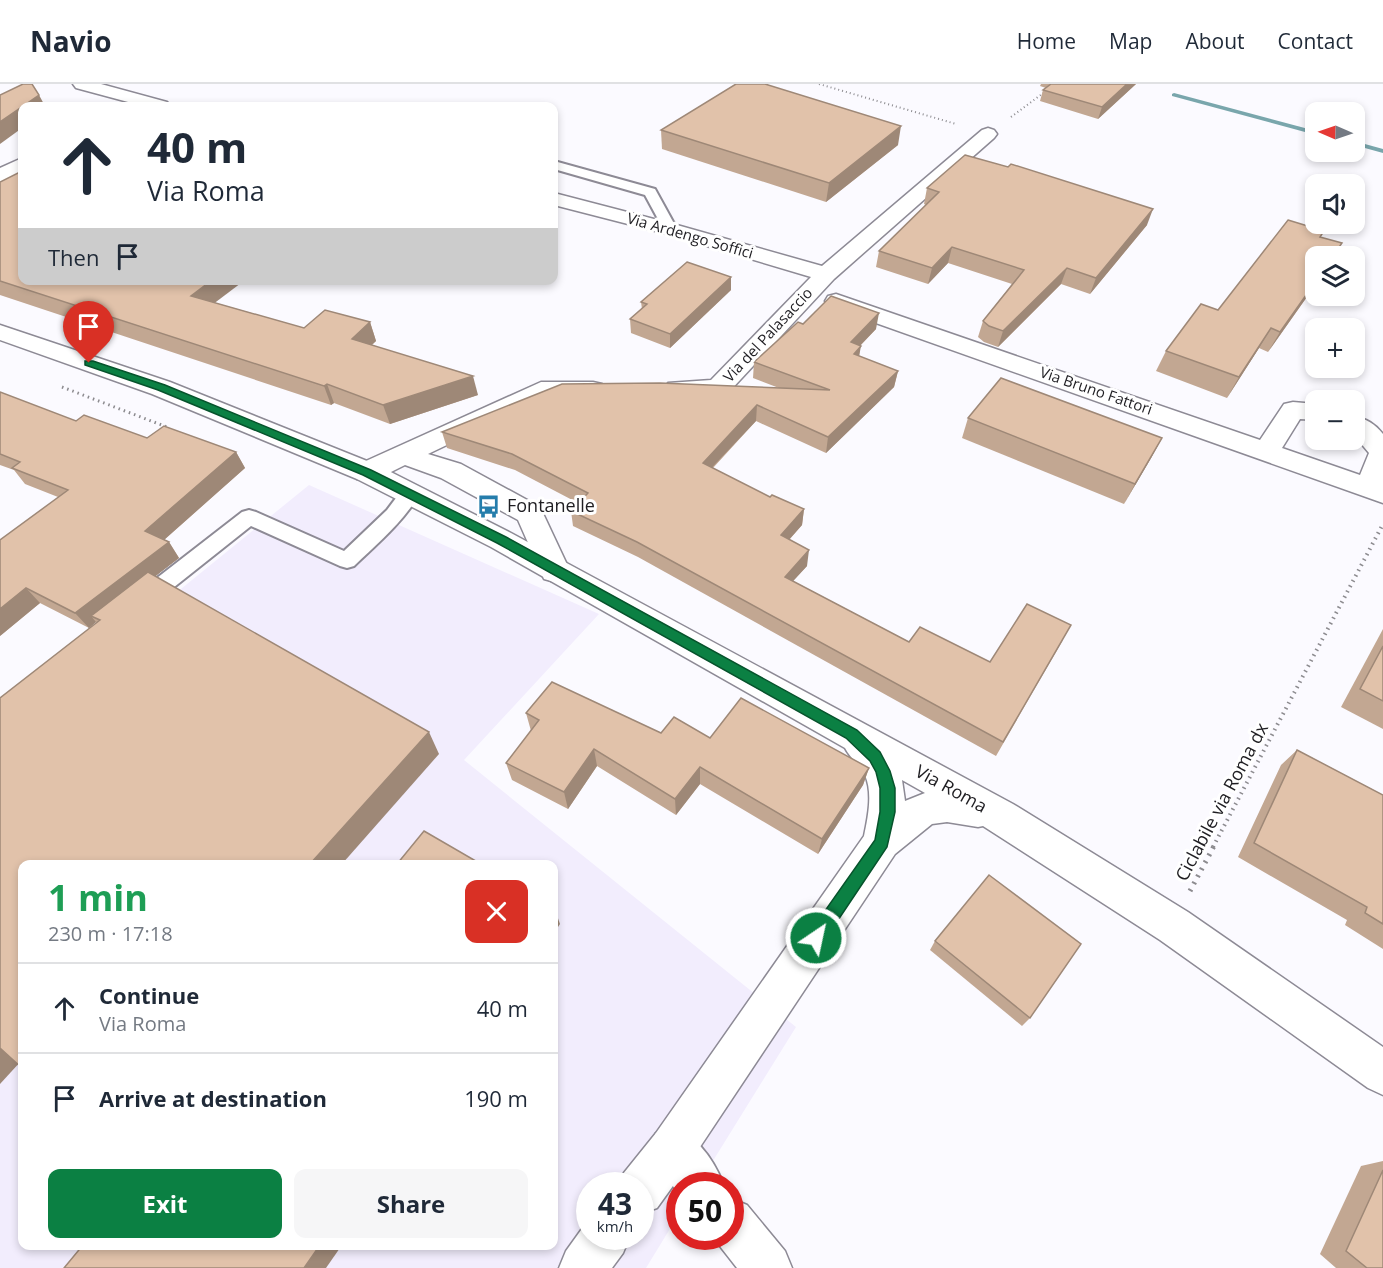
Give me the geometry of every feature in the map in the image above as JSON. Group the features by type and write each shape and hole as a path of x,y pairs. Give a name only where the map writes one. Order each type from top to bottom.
{"street":[{"path":"82,84 139,102"},
{"name":"Via del Palasaccio","path":"658,390 718,388 826,274 988,134"},
{"path":"0,176 18,166"},
{"name":"Via Ardengo Soffici","path":"558,200 670,229 826,274"},
{"name":"Via Bruno Fattori","path":"808,292 1375,491"},
{"name":"Via Roma","path":"0,332 161,388 367,472 501,540 1000,816 1174,926 1383,1073"},
{"path":"367,472 541,390 611,390"},
{"path":"1266,451 1293,410 1305,411"},
{"path":"1365,429 1383,453 1375,491"},
{"path":"403,455 451,471 530,514 555,571"},
{"path":"852,734 875,757 883,771 888,788 888,812 882,842"},
{"path":"654,1173 882,842 912,814 938,805 968,808 1000,816"},
{"path":"672,1149 691,1172"},
{"path":"744,1239 768,1268"},
{"path":"583,1268 596,1250"}],"lane":[{"path":"558,166 650,192 670,229"},
{"path":"129,611 249,517 347,561 394,515 409,495"}],"path":[{"path":"819,84 988,134 1046,91"},
{"name":"Ciclabile via Roma dx","path":"1187,897 1383,524"}],"shaded area":[{"path":"309,485 599,614 464,760 796,1027 706,1172 666,1172 666,1235 646,1268 0,1268 0,736"}],"building":[{"path":"23,84 32,84 39,95 29,102 18,102 18,110 0,122 0,95"},
{"path":"736,84 765,84 901,126 829,183 661,130"},
{"path":"1051,84 1127,84 1102,107 1043,90"},
{"path":"965,155 1008,167 1011,164 1153,209 1096,278 1067,268 1003,331 983,321 1024,270 952,247 932,268 879,251 939,192 927,188"},
{"path":"18,173 18,285 205,285 191,296 304,328 325,310 370,322 352,339 473,376 383,405 327,384 324,386 0,281 0,182"},
{"path":"1288,220 1305,225 1305,234 1322,234 1320,237 1342,243 1340,246 1305,246 1305,297 1280,332 1271,328 1239,377 1166,351 1201,304 1218,310"},
{"path":"687,262 731,277 670,334 630,319 647,304 641,302"},
{"path":"831,296 879,313 851,342 861,346 854,354 898,371 828,437 757,405 703,463 770,497 772,495 804,509 781,535 809,550 785,577 909,642 920,627 990,662 1027,604 1071,625 1003,742 637,542 571,511 588,493 512,454 442,432 562,384 660,383 830,390 754,362 798,322 803,324"},
{"path":"1001,378 1162,438 1135,484 968,418"},
{"path":"0,392 76,421 84,415 147,438 164,426 236,452 145,531 169,542 75,613 26,588 0,609 0,540 68,490 12,468 20,462 0,454"},
{"path":"148,572 429,732 314,860 18,860 18,1064 0,1048 0,698 100,620 91,616"},
{"path":"1383,646 1383,701 1360,689"},
{"path":"552,682 661,733 674,717 710,738 741,698 869,768 822,839 700,767 675,799 594,749 564,792 506,763 539,720 526,713"},
{"path":"1297,750 1383,795 1383,924 1365,913 1367,907 1254,843"},
{"path":"424,831 474,860 400,860"},
{"path":"989,875 1081,944 1030,1018 935,941"},
{"path":"1383,1170 1383,1268 1367,1268 1346,1251"},
{"path":"79,1250 317,1250 304,1268 64,1268"}],"waterway":[{"path":"1174,95 1305,130"},
{"path":"1365,146 1383,151"}],"place":[{"name":"Fontanelle","path":"489,506"}],"route":[{"path":"89,363 161,388 367,472 501,540 852,734 875,757 883,771 888,788 888,812 882,842 816,938"}]}
